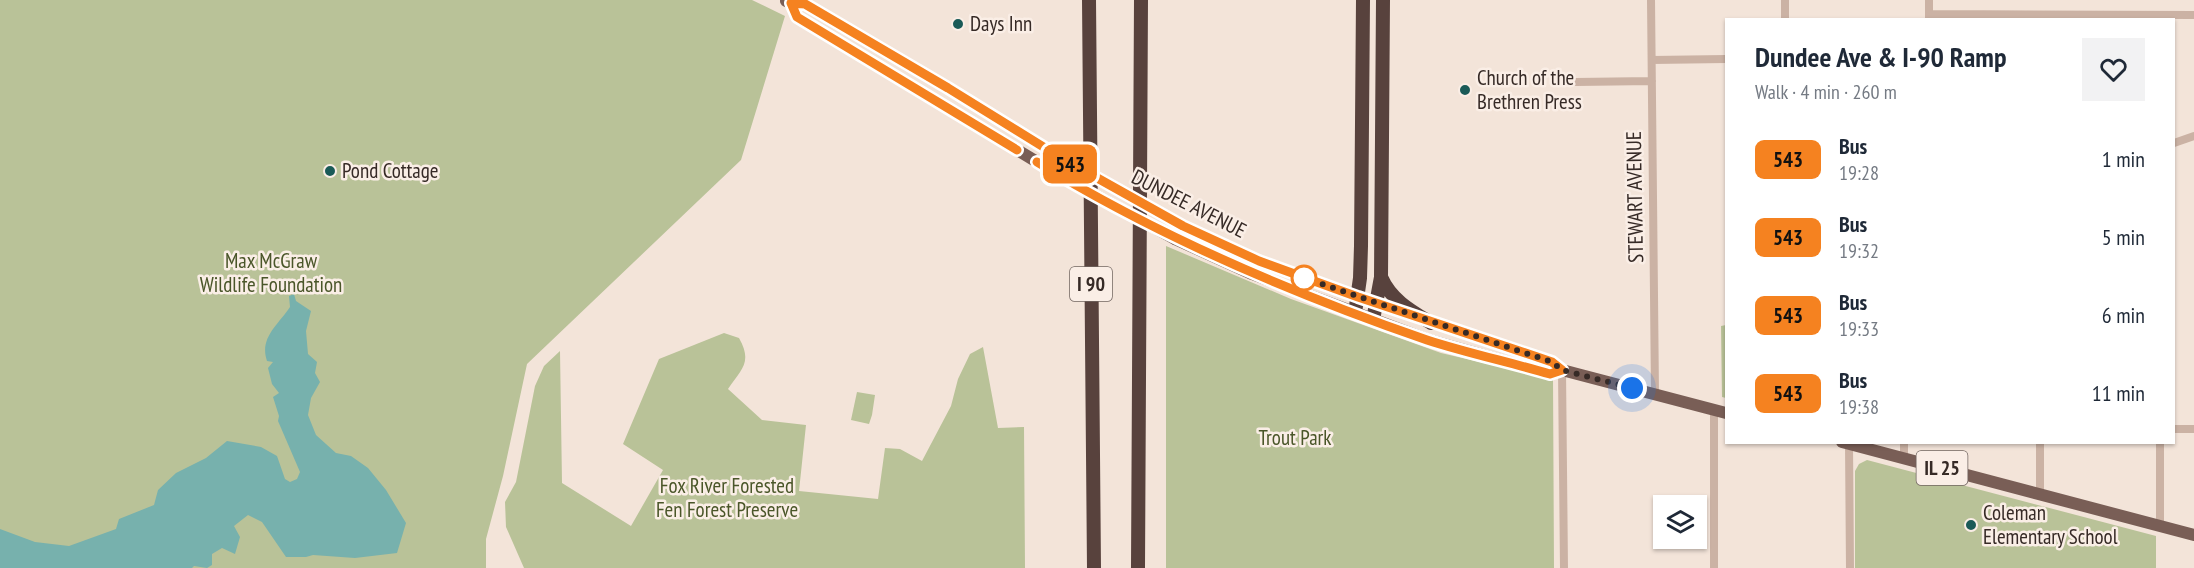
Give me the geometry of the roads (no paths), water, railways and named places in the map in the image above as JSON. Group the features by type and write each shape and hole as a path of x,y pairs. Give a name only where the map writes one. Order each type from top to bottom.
{"highway":[{"name":"I 90","path":"1089,0 1094,568"},
{"name":"I 90","path":"1138,568 1141,0"},
{"path":"1354,313 1358,297 1361,246 1363,0"},
{"path":"1373,320 1381,277 1383,0"},
{"path":"1381,277 1402,306 1431,323"}],"main road":[{"name":"DUNDEE AVENUE","path":"788,2 805,4 1058,156 1183,226 1259,261 1431,323 1552,362 1562,370 1725,413"},
{"name":"DUNDEE AVENUE","path":"788,2 797,17 1056,174 1175,239 1252,274 1429,340 1550,374 1562,370"},
{"name":"IL 25","path":"1850,444 2194,535"}],"street":[{"name":"STEWART AVENUE","path":"1651,0 1655,394"},
{"path":"1785,0 1785,18"},
{"path":"1929,0 1929,17 2194,15"},
{"path":"1652,60 1725,59"},
{"path":"1576,82 1652,81"},
{"path":"2175,143 2194,136"},
{"path":"1562,370 1564,568"},
{"path":"1714,410 1714,568"},
{"path":"2175,429 2194,429"},
{"path":"1846,444 1850,568"},
{"path":"1904,444 1904,458"},
{"path":"2040,444 2040,494"},
{"path":"2160,444 2160,525"}],"water":[{"path":"294,294 296,301 311,311 306,331 308,354 317,362 315,373 320,382 311,398 308,415 316,435 336,453 351,456 368,468 386,490 406,523 397,553 355,558 313,555 286,557 262,522 248,515 234,526 240,537 235,554 222,548 212,554 212,565 207,568 194,566 192,568 0,568 0,529 35,542 69,546 116,529 119,519 154,505 158,490 176,473 206,458 227,441 261,447 277,456 285,479 290,482 297,479 300,472 278,421 279,416 273,397 279,393 272,384 268,368 273,362 267,361 265,353 271,332 290,307 289,296"}],"place":[{"name":"Days Inn","path":"958,24"},
{"name":"Church of the Brethren Press","path":"1465,90"},
{"name":"Pond Cottage","path":"330,171"},
{"name":"Coleman Elementary School","path":"1971,525"}],"park label":[{"name":"Max McGraw Wildlife Foundation","path":"271,273"},
{"name":"Trout Park","path":"1295,438"},
{"name":"Fox River Forested Fen Forest Preserve","path":"727,498"}]}
